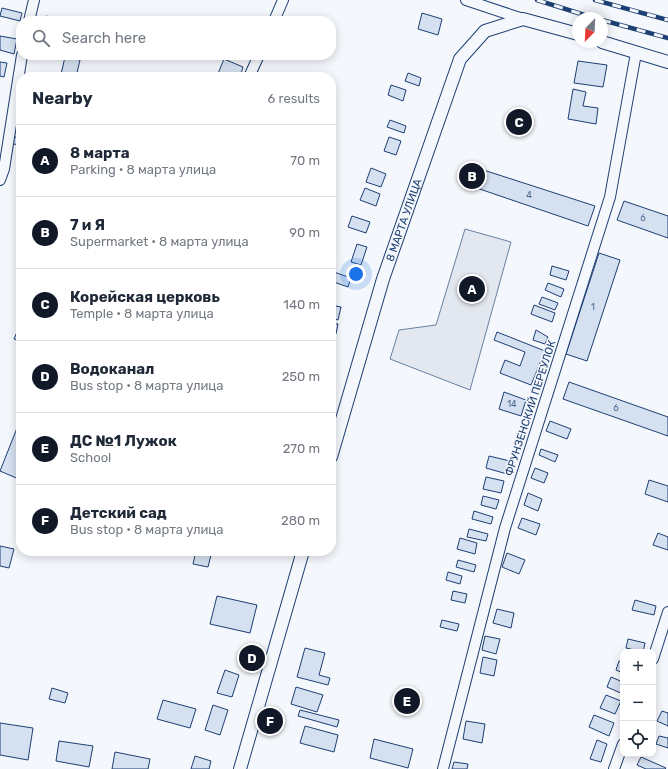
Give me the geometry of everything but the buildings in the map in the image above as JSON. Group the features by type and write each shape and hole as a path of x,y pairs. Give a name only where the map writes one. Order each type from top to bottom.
{"street":[{"path":"30,16 34,0"},
{"path":"276,16 283,0"},
{"path":"466,0 523,19 572,32"},
{"name":"8 МАРТА УЛИЦА","path":"336,439 383,280 460,59 485,31 523,19"},
{"path":"608,44 668,62"},
{"name":"ФРУНЗЕНСКИЙ ПЕРЕУЛОК","path":"443,769 504,528 610,197 636,53"},
{"path":"19,72 21,60"},
{"path":"252,72 257,60"},
{"path":"0,180 4,169 16,93"},
{"path":"240,769 302,556"},
{"path":"656,650 668,612"},
{"path":"614,769 620,752"}],"shaded area":[{"path":"465,229 511,242 470,390 390,359 399,330 436,325"}],"railway":[{"path":"537,0 575,12"},
{"path":"595,0 668,20"},
{"path":"608,22 668,38"}],"place":[{"name":"Корейская церковь","path":"519,122"},
{"name":"7 и Я","path":"472,176"},
{"name":"8 марта","path":"472,289"},
{"name":"Водоканал","path":"252,658"},
{"name":"ДС №1 Лужок","path":"407,701"},
{"name":"Детский сад","path":"270,721"}]}
